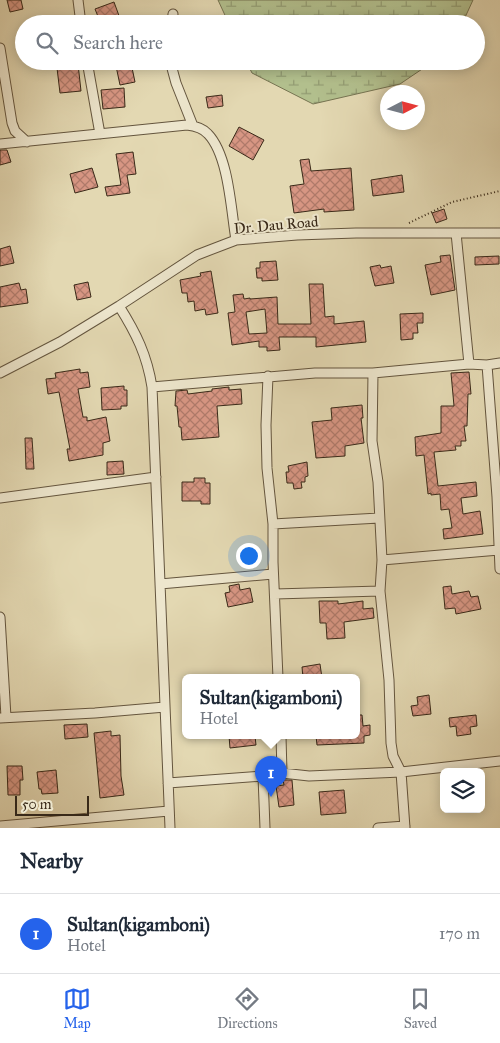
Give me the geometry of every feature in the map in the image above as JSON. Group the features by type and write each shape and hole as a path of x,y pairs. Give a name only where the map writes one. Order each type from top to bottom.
{"street":[{"path":"78,0 80,15"},
{"path":"0,48 12,123 15,131 27,142"},
{"path":"88,70 100,134"},
{"path":"172,70 193,126"},
{"path":"0,144 187,125 197,127 208,134 223,162 236,240"},
{"name":"Dr. Dau Road","path":"0,373 60,342 197,255 236,240 356,233 500,232"},
{"path":"456,233 469,364"},
{"path":"119,306 144,350 149,366 152,387 170,828"},
{"path":"152,387 268,376 314,373 373,374 469,364 487,365 500,363"},
{"path":"487,365 497,497 500,569"},
{"path":"373,374 372,441 378,482 382,560 380,591 389,680 391,743 393,756 400,772 405,827 378,828"},
{"path":"268,376 267,468 273,524 278,674"},
{"path":"0,498 156,477"},
{"path":"273,524 379,518"},
{"path":"382,560 499,550"},
{"path":"160,584 274,574"},
{"path":"275,594 380,591"},
{"path":"0,617 3,718 165,707"},
{"path":"281,739 282,773"},
{"path":"168,782 282,773 308,776 400,772 500,761"},
{"path":"262,776 265,828"},
{"path":"0,826 169,811"}],"path":[{"path":"407,224 452,202 500,191"}],"green space":[{"path":"218,0 473,0 466,15 225,15"},
{"path":"250,70 421,70 400,84 380,85 380,89 313,104 252,73"}],"building":[{"path":"7,0 21,0 23,9 10,12"},
{"path":"114,2 119,15 97,15 95,9"},
{"path":"57,70 79,70 81,91 60,93"},
{"path":"117,70 132,70 135,82 120,85"},
{"path":"124,88 125,107 103,109 101,90"},
{"path":"222,95 223,106 208,108 206,97"},
{"path":"239,127 264,140 253,160 229,146"},
{"path":"0,150 7,150 11,162 0,165"},
{"path":"133,152 136,174 127,175 130,193 107,196 105,187 121,185 116,154"},
{"path":"309,159 311,171 351,168 354,210 324,212 324,209 294,213 290,186 304,184 300,160"},
{"path":"92,168 98,187 75,193 70,174"},
{"path":"402,175 404,192 373,196 371,180"},
{"path":"444,209 447,219 436,223 432,213"},
{"path":"10,246 14,263 0,266 0,249"},
{"path":"450,255 455,290 431,295 425,265 441,262 440,256"},
{"path":"499,256 499,264 475,265 475,257"},
{"path":"276,261 278,280 262,281 262,278 257,278 256,268 260,268 260,262"},
{"path":"380,265 381,268 391,266 394,283 375,286 370,267"},
{"path":"211,271 218,313 206,315 205,309 195,311 194,301 188,302 187,293 182,293 180,280 201,276 200,273"},
{"path":"88,282 91,297 77,300 74,285"},
{"path":"19,283 21,290 26,289 28,303 0,307 0,287"},
{"path":"309,284 323,284 325,317 334,316 334,324 364,321 366,342 316,347 316,337 279,337 280,350 267,351 267,347 259,347 259,341 232,345 228,313 235,312 233,295 243,294 244,299 277,297 278,324 311,324","holes":["265,309 267,333 249,334 246,312"]},
{"path":"423,313 423,323 417,323 418,333 413,333 413,339 401,340 400,314"},
{"path":"80,369 80,373 88,372 90,387 78,389 83,417 87,417 87,421 106,417 110,441 103,443 103,455 69,461 67,449 70,449 59,392 48,394 46,379 56,378 55,373"},
{"path":"469,372 471,394 468,394 467,426 464,426 466,441 461,441 461,446 455,446 456,450 434,452 438,486 476,482 477,496 461,498 463,514 480,511 483,534 444,539 443,529 452,528 449,509 441,510 440,494 428,494 424,455 416,456 415,437 441,433 441,406 454,406 451,373"},
{"path":"124,386 124,390 127,390 127,406 121,406 121,409 102,410 101,388"},
{"path":"229,387 229,390 241,389 242,404 217,406 219,437 182,440 177,406 175,406 176,391 187,390 188,394"},
{"path":"362,405 363,418 361,418 364,443 345,446 345,456 316,458 312,422 332,420 331,408"},
{"path":"25,438 32,438 34,469 26,469"},
{"path":"123,461 124,474 107,475 107,462"},
{"path":"307,462 308,476 305,477 305,482 301,482 302,488 294,489 293,483 287,483 286,472 289,472 288,466"},
{"path":"194,478 205,478 205,483 210,483 210,504 201,504 201,501 182,501 182,482 194,482"},
{"path":"239,584 240,590 250,588 253,602 228,607 225,593 230,592 229,586"},
{"path":"451,586 452,594 469,591 471,597 478,596 481,609 456,614 455,608 445,609 443,587"},
{"path":"319,601 338,601 338,604 363,601 363,609 373,608 374,618 344,622 345,638 327,639 326,623 320,623"},
{"path":"320,664 321,674 303,674 302,667"},
{"path":"429,695 431,714 413,716 411,706 418,705 417,697"},
{"path":"360,715 362,715 363,726 370,725 370,735 364,736 364,743 317,745 316,739 360,739"},
{"path":"476,715 477,726 470,727 471,734 457,736 456,726 450,727 449,718"},
{"path":"87,724 88,737 65,739 64,725"},
{"path":"111,731 111,736 120,735 121,776 124,795 100,798 94,733"},
{"path":"229,739 255,739 256,745 230,748"},
{"path":"7,766 22,766 23,780 20,780 20,795 8,795"},
{"path":"56,770 58,793 42,794 41,789 39,789 37,772"},
{"path":"283,780 292,780 294,805 279,807 276,786 284,785"},
{"path":"344,790 346,813 321,815 319,792"}],"place":[{"name":"Sultan(kigamboni)","path":"271,797"}]}
